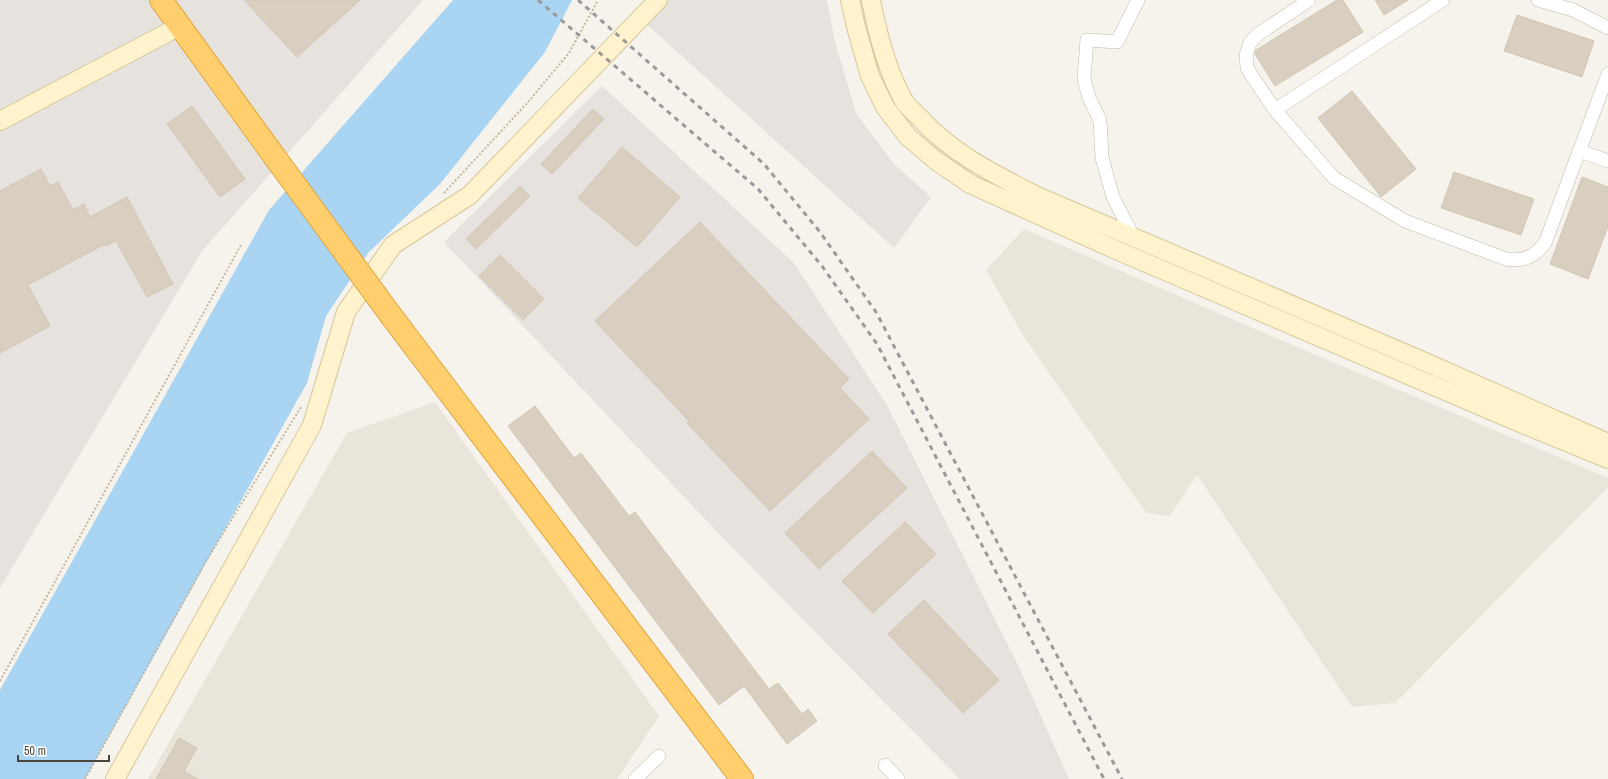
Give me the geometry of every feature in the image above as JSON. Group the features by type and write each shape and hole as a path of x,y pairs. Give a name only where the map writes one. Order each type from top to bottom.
{"highway":[{"path":"161,0 392,317 742,779"},
{"path":"172,0 274,156"}],"main road":[{"path":"115,779 312,426 346,312 393,245 470,195 658,0"},
{"path":"850,0 870,76 885,107 908,137 935,160 970,184 1116,250 1608,459"},
{"path":"871,0 878,32 892,74 905,102 932,132 983,168 1037,196 1432,365 1608,443"},
{"path":"0,121 180,26"}],"street":[{"path":"1134,238 1113,197 1102,158 1100,120 1089,98 1084,78 1087,40 1117,42 1138,0"},
{"path":"1310,0 1257,35 1248,48 1246,61 1250,73 1275,110 1334,178 1405,221 1506,259 1521,260 1535,254 1545,243 1608,74"},
{"path":"1275,110 1443,0"},
{"path":"1538,0 1575,5 1608,28"},
{"path":"1579,151 1608,161"},
{"path":"635,779 659,756"},
{"path":"885,765 898,779"}],"path":[{"path":"443,193 528,102 569,53 598,0"},
{"path":"0,681 242,244"},
{"path":"85,779 206,561 301,407"}],"shaded area":[{"path":"0,0 423,0 202,251 0,588"},
{"path":"663,0 827,0 835,42 856,113 894,164 931,197 894,248 641,19"},
{"path":"602,86 794,263 887,405 1019,667 1069,779 960,779 721,536 444,242"},
{"path":"1024,229 1283,341 1608,478 1608,487 1395,703 1352,707 1197,475 1170,516 1146,513 1024,337 986,270"},
{"path":"435,402 659,716 617,779 148,779 347,433"}],"water":[{"path":"453,0 572,0 545,52 440,184 368,253 326,316 307,383 85,779 0,779 0,690 269,210"}],"building":[{"path":"244,0 360,0 297,57"},
{"path":"1337,0 1343,0 1363,32 1275,86 1255,54 1256,50"},
{"path":"1375,0 1408,0 1384,15"},
{"path":"1517,15 1594,41 1582,77 1504,51"},
{"path":"1352,91 1416,169 1381,197 1318,118"},
{"path":"192,106 245,179 220,197 167,124"},
{"path":"593,109 604,119 552,174 541,164"},
{"path":"622,147 680,197 637,247 578,198"},
{"path":"41,169 50,186 58,182 73,210 84,204 90,217 127,197 173,284 147,297 116,241 106,246 105,244 28,285 50,326 0,353 0,191"},
{"path":"1454,172 1534,199 1521,235 1441,208"},
{"path":"1582,177 1608,187 1608,227 1588,279 1550,264"},
{"path":"520,186 530,196 476,249 466,239"},
{"path":"700,222 849,379 840,388 869,419 770,511 687,423 689,421 595,321"},
{"path":"500,255 544,299 523,320 479,276"},
{"path":"535,406 574,458 581,453 629,516 635,512 769,689 778,683 802,714 808,709 817,721 787,744 744,686 719,705 508,426"},
{"path":"872,451 907,488 819,569 785,533"},
{"path":"905,522 936,554 873,613 842,581"},
{"path":"924,600 999,680 963,713 888,634"},
{"path":"179,738 197,748 184,771 198,779 156,779"}],"railway":[{"path":"538,0 758,189 822,266 877,344 1104,779"},
{"path":"578,0 764,164 820,232 876,312 1122,779"}]}
